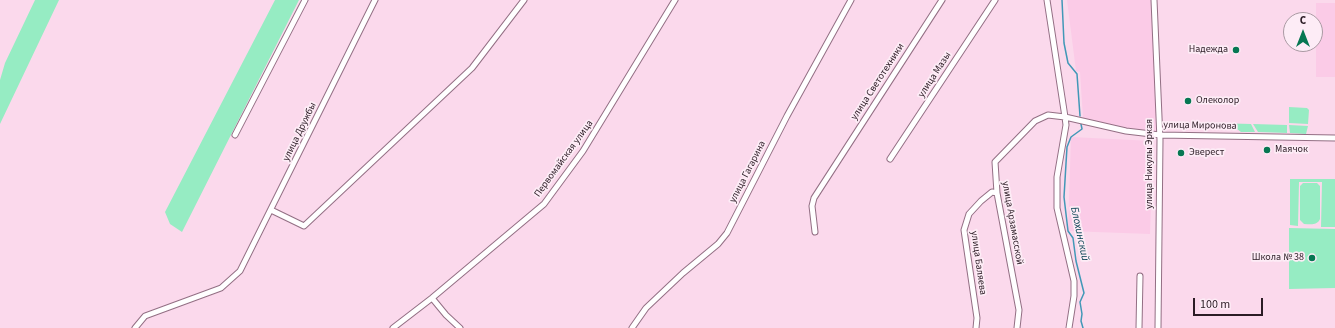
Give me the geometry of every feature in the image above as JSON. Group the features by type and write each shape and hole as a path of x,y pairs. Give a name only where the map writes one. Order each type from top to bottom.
{"street":[{"path":"235,135 305,0"},
{"name":"улица Дружбы","path":"135,328 145,316 221,288 240,272 375,0"},
{"path":"271,210 304,226 472,68 524,0"},
{"name":"Первомайская улица","path":"393,328 432,298 544,204 583,151 675,0"},
{"name":"улица Гагарина","path":"632,328 646,308 718,244 728,233 787,116 851,0"},
{"name":"улица Светотехники","path":"815,232 812,206 814,198 942,0"},
{"name":"улица Мазы","path":"890,159 995,0"},
{"path":"1048,0 1066,125 1057,177 1057,208 1074,281 1074,296 1069,328"},
{"name":"улица Никулы Эркая","path":"1154,0 1160,135 1158,328"},
{"name":"улица Арзамасской","path":"1017,328 1019,310 997,192 995,162 1035,121 1048,115 1065,117"},
{"name":"улица Миронова","path":"1065,117 1126,131 1160,135 1335,138"},
{"name":"улица Баляева","path":"976,328 977,318 964,230 969,214 980,201 992,192 997,192"},
{"path":"1139,328 1140,276"},
{"path":"432,298 446,315 460,328"}],"shaded area":[{"path":"1067,0 1152,0 1156,131 1136,130 1083,118 1080,72 1076,71"},
{"path":"1316,3 1335,3 1335,77 1316,77 1316,52 1323,52 1323,12 1316,12"},
{"path":"1071,137 1153,141 1150,234 1068,231"}],"green space":[{"path":"35,0 59,0 0,124 0,80 5,63"},
{"path":"275,0 299,0 182,232 170,224 165,212"},
{"path":"1289,107 1307,108 1309,110 1308,124 1289,123"},
{"path":"1214,123 1251,124 1255,132 1241,132 1233,126 1215,125"},
{"path":"1253,124 1287,125 1287,133 1258,132"},
{"path":"1289,125 1308,126 1306,134 1290,133"},
{"path":"1290,179 1335,179 1335,227 1321,227 1322,182 1299,182 1298,226 1290,225"},
{"path":"1303,183 1317,183 1320,186 1320,219 1315,224 1304,224 1300,220 1300,186"},
{"path":"1289,228 1335,229 1335,288 1289,289"}],"waterway":[{"name":"Блохинский","path":"1062,0 1064,43 1068,63 1077,74 1080,116"},
{"name":"Блохинский","path":"1081,124 1082,129 1071,137 1067,147 1064,197 1068,231 1073,238 1076,261 1084,293 1080,302 1083,328"}],"place":[{"name":"Надежда","path":"1236,50"},
{"name":"Олеколор","path":"1188,101"},
{"name":"Маячок","path":"1267,150"},
{"name":"Эверест","path":"1181,153"},
{"name":"Школа № 38","path":"1312,258"}]}
